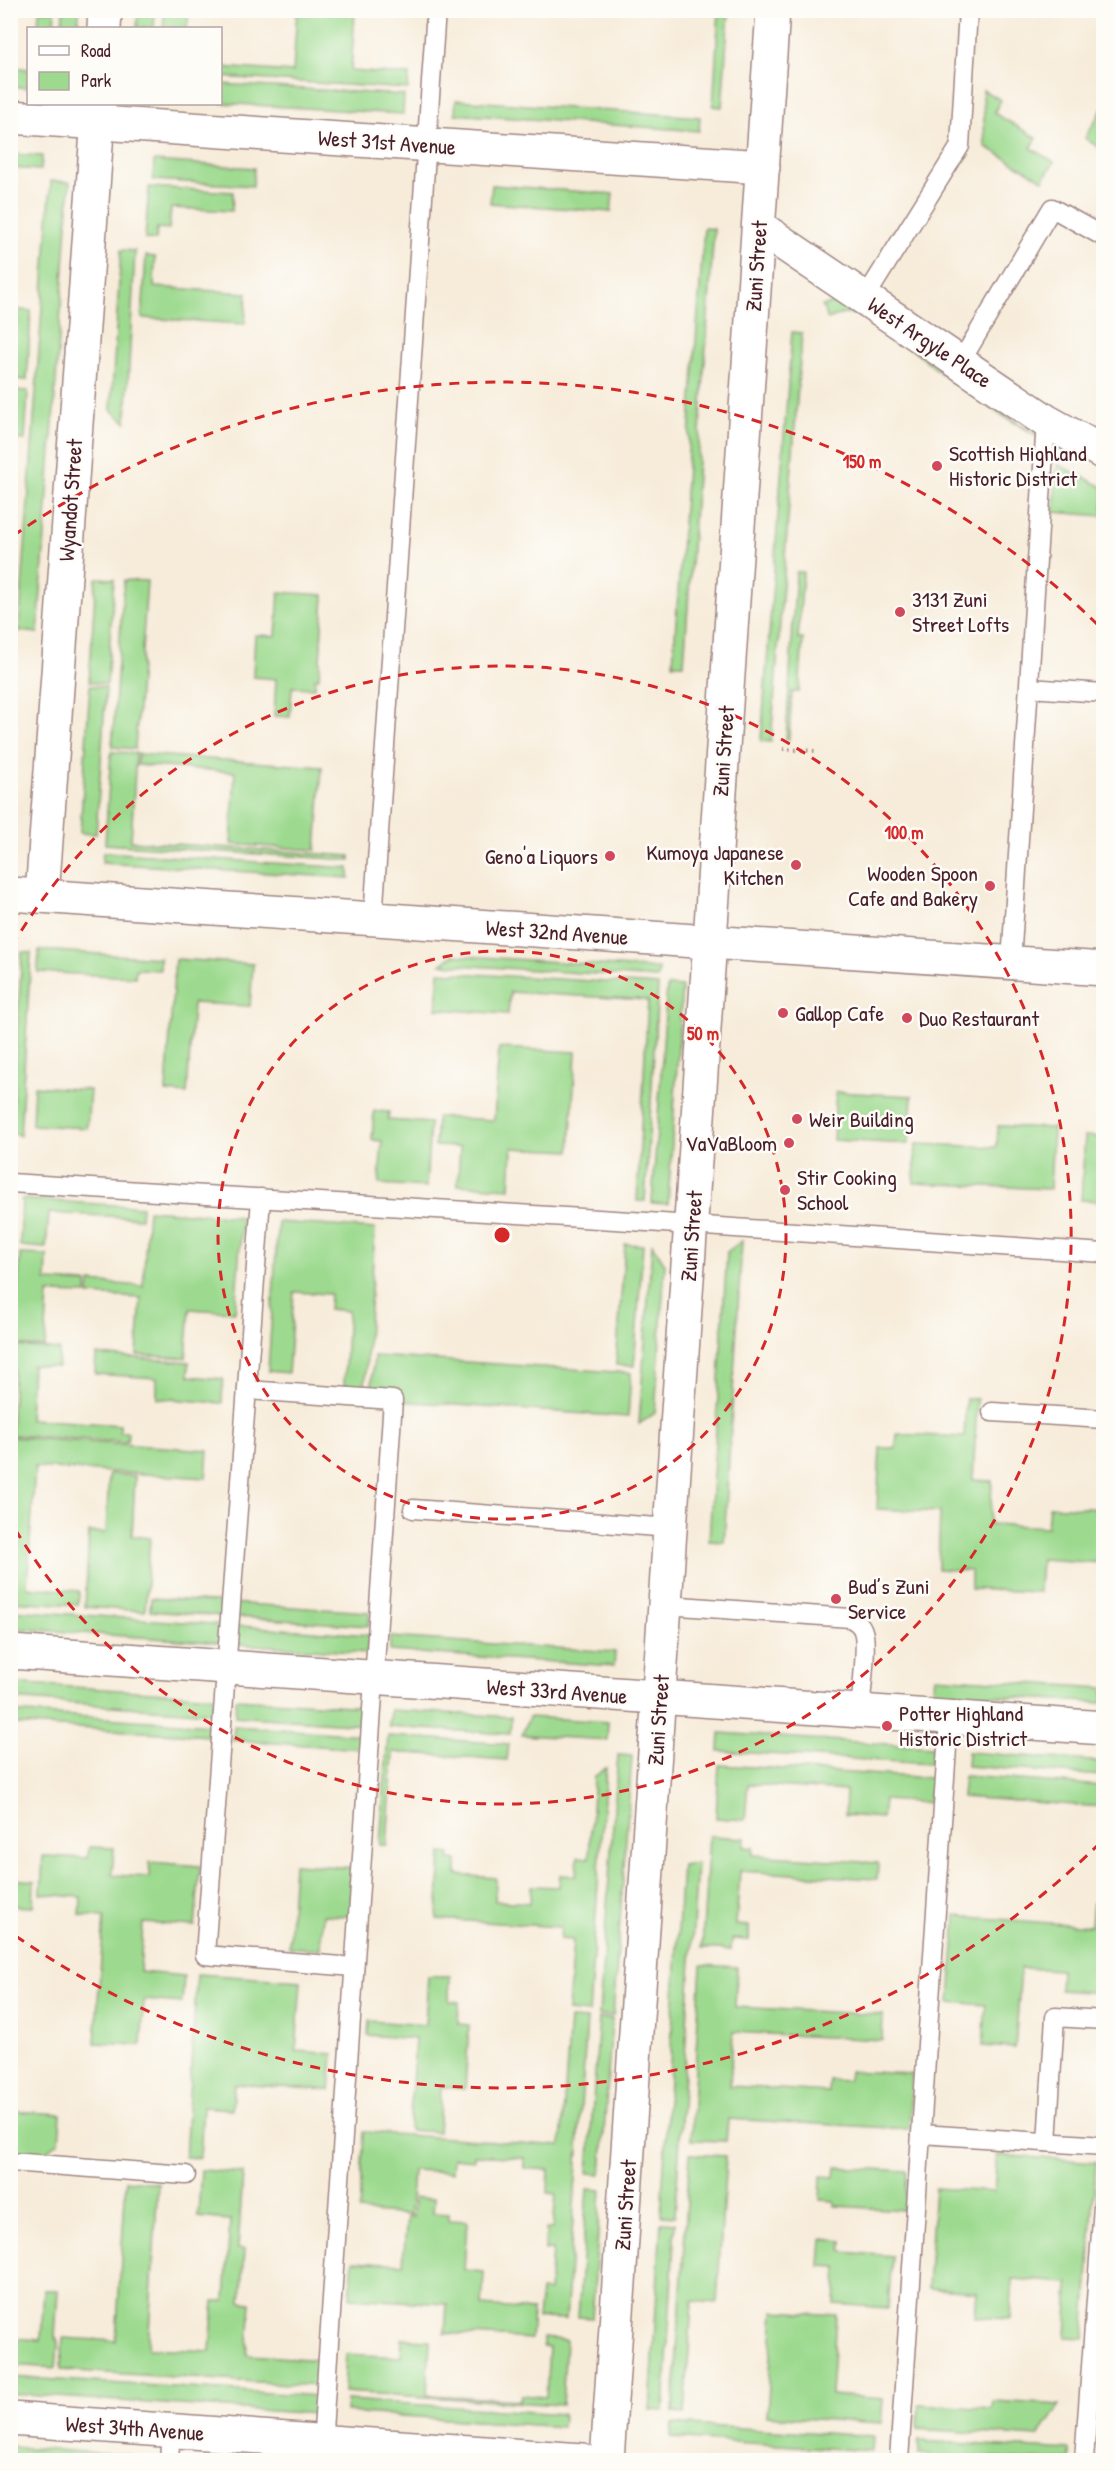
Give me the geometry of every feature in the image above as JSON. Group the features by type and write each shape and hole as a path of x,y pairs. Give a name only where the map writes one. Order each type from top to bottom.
{"street":[{"path":"104,27 105,10"},
{"name":"Zuni Street","path":"607,2460 773,10"},
{"name":"West 31st Avenue","path":"10,117 98,113 427,144 762,167"},
{"name":"Wyandot Street","path":"26,895 98,113"},
{"name":"West Argyle Place","path":"759,226 1046,421 1104,453"},
{"name":"West 32nd Avenue","path":"26,895 1104,969"},
{"name":"West 33rd Avenue","path":"10,1652 1104,1728"},
{"name":"West 34th Avenue","path":"10,2419 170,2445 582,2460"}],"lane":[{"path":"373,919 436,10"},
{"path":"865,298 960,146 968,10"},
{"path":"960,363 1052,208 1104,237"},
{"path":"1011,963 1046,421"},
{"path":"1029,688 1104,693"},
{"path":"10,1183 1104,1253"},
{"path":"261,1198 205,1955 354,1967"},
{"path":"247,1390 393,1400 322,2451"},
{"path":"992,1412 1104,1419"},
{"path":"413,1509 671,1528"},
{"path":"666,1605 856,1620 864,1637 860,1712"},
{"path":"899,2460 949,1718"},
{"path":"1047,2142 1055,2017 1104,2020"},
{"path":"921,2134 1104,2146"},
{"path":"10,2162 186,2175"},
{"path":"1084,2460 1104,2193"}],"path":[{"path":"783,749 816,751"}],"green space":[{"path":"39,11 55,11 54,27 38,27"},
{"path":"63,11 79,11 78,27 62,27"},
{"path":"138,11 155,11 154,27 137,27"},
{"path":"165,11 189,11 187,27 163,27"},
{"path":"297,11 355,11 351,71 409,75 408,89 222,77 222,67 293,72"},
{"path":"719,11 729,11 722,107 713,106"},
{"path":"11,67 27,69 27,88 11,86"},
{"path":"222,84 404,95 403,114 222,103"},
{"path":"983,90 1001,100 994,113 1037,138 1031,148 1054,162 1043,180 985,146"},
{"path":"456,100 700,117 699,131 455,114"},
{"path":"1103,108 1103,150 1085,138"},
{"path":"11,154 42,156 41,170 11,168"},
{"path":"154,161 254,168 253,186 153,180"},
{"path":"51,181 70,182 38,633 19,631"},
{"path":"492,185 613,194 611,212 490,203"},
{"path":"149,187 233,192 232,211 171,208 169,229 157,228 156,240 145,239"},
{"path":"704,228 714,229 684,664 673,664"},
{"path":"121,250 135,251 126,422 111,410"},
{"path":"146,256 155,257 154,287 247,293 245,324 142,318"},
{"path":"834,303 852,305 885,320 967,387 1041,438 953,383 874,319 851,314 828,319 822,306"},
{"path":"11,309 31,311 27,380 11,379"},
{"path":"792,332 802,333 771,742 761,741"},
{"path":"11,390 28,391 25,440 11,439"},
{"path":"1057,464 1103,487 1103,516 1054,512"},
{"path":"796,572 803,572 798,639 803,639 799,692 792,692 789,739 786,739"},
{"path":"96,578 114,579 107,684 89,682"},
{"path":"124,580 147,581 135,749 112,747"},
{"path":"279,592 324,595 319,678 315,678 315,688 292,687 290,717 274,716 276,679 253,677 255,635 276,636"},
{"path":"90,686 106,687 96,834 80,833"},
{"path":"111,752 136,753 131,841 350,856 350,860 105,844"},
{"path":"138,754 322,767 316,850 231,844 235,772 137,765"},
{"path":"103,852 349,868 349,878 102,863"},
{"path":"39,950 160,958 160,970 136,969 135,977 38,972"},
{"path":"22,952 31,953 20,1136 11,1131"},
{"path":"453,955 659,969 658,978 441,964"},
{"path":"175,959 253,964 250,1006 193,1003 187,1094 166,1092"},
{"path":"439,972 658,985 645,1201 637,1201 648,1000 510,992 508,1014 437,1009"},
{"path":"667,986 682,987 668,1204 652,1203"},
{"path":"499,1048 576,1052 570,1151 512,1148 510,1188 458,1185 460,1147 435,1146 437,1117 494,1120"},
{"path":"34,1086 90,1090 87,1128 32,1125"},
{"path":"836,1092 912,1096 909,1144 833,1140"},
{"path":"374,1111 389,1112 388,1120 430,1123 426,1187 379,1184 382,1141 372,1140"},
{"path":"998,1126 1053,1128 1050,1189 914,1183 916,1144 997,1147"},
{"path":"1085,1136 1103,1137 1103,1201 1081,1200"},
{"path":"22,1199 142,1207 141,1218 49,1213 46,1248 20,1246"},
{"path":"148,1210 242,1217 235,1312 190,1309 186,1358 137,1355 141,1298 89,1295 90,1282 143,1286"},
{"path":"278,1222 375,1229 365,1387 344,1385 348,1311 329,1309 330,1294 294,1292 288,1373 268,1371"},
{"path":"742,1241 724,1542 709,1541 727,1252"},
{"path":"625,1244 643,1245 634,1366 616,1365"},
{"path":"652,1244 665,1264 655,1413 639,1424"},
{"path":"20,1254 47,1255 46,1281 87,1283 87,1294 48,1293 45,1347 14,1345"},
{"path":"15,1346 59,1350 58,1367 32,1365 29,1419 120,1425 120,1432 128,1432 127,1442 11,1435"},
{"path":"96,1355 189,1362 189,1376 223,1379 222,1403 157,1398 157,1378 95,1374"},
{"path":"374,1356 631,1373 628,1417 401,1401 401,1396 371,1394"},
{"path":"966,1398 977,1399 973,1480 992,1481 990,1524 1047,1527 1049,1506 1103,1509 1103,1563 1041,1559 1039,1592 971,1589 971,1571 938,1569 940,1512 877,1509 880,1448 896,1448 897,1434 964,1437"},
{"path":"11,1437 208,1450 206,1478 35,1467 27,1587 79,1591 78,1605 11,1601"},
{"path":"109,1474 135,1476 132,1536 150,1538 145,1611 85,1607 89,1532 106,1533"},
{"path":"151,1598 369,1612 369,1626 150,1611"},
{"path":"10,1610 369,1635 367,1653 11,1628"},
{"path":"390,1637 615,1652 614,1666 390,1651"},
{"path":"935,1677 1103,1688 1103,1703 933,1692"},
{"path":"10,1683 213,1696 212,1713 11,1699"},
{"path":"236,1699 365,1707 364,1725 235,1716"},
{"path":"390,1710 511,1717 510,1734 389,1727"},
{"path":"10,1712 211,1725 210,1736 11,1724"},
{"path":"529,1717 608,1722 607,1740 522,1735"},
{"path":"234,1726 362,1735 361,1749 233,1740"},
{"path":"720,1733 932,1747 931,1764 719,1751"},
{"path":"388,1736 509,1744 507,1760 393,1752 387,1845 380,1845"},
{"path":"968,1752 1103,1762 1103,1776 967,1766"},
{"path":"618,1755 632,1756 613,2016 599,2015"},
{"path":"719,1765 931,1778 929,1803 884,1800 882,1818 845,1815 846,1791 748,1784 745,1820 716,1818"},
{"path":"606,1768 589,2013 568,2011 573,1940 560,1939 561,1927 437,1919 441,1853 450,1854 449,1860 457,1860 457,1875 496,1878 495,1901 530,1903 531,1886 559,1887 560,1875 576,1876 578,1857 589,1858 594,1777"},
{"path":"964,1776 1103,1786 1103,1807 962,1797"},
{"path":"709,1836 745,1838 744,1847 753,1848 753,1855 878,1863 877,1879 740,1871 736,1925 749,1926 749,1940 732,1939 731,1950 702,1948"},
{"path":"89,1847 114,1848 112,1875 149,1877 150,1862 200,1866 195,1926 143,1923 140,1972 184,1976 182,2003 144,2000 141,2045 95,2043 104,1917 80,1915 81,1897 41,1894 43,1856 88,1858"},
{"path":"697,1863 675,2216 661,2215 682,1865"},
{"path":"294,1864 354,1868 351,1916 323,1915 320,1950 289,1947"},
{"path":"11,1879 34,1881 33,1907 11,1906"},
{"path":"1093,1903 1103,1904 1103,1993 1060,1990 1061,1970 1021,1968 1015,2048 983,2046 986,2005 950,2002 956,1916 1091,1926"},
{"path":"701,1965 737,1967 735,2007 883,2015 882,2040 733,2032 730,2086 828,2092 829,2080 848,2081 849,2071 912,2074 909,2129 728,2119 726,2141 691,2140"},
{"path":"197,1974 301,1981 296,2051 333,2054 330,2090 234,2084 232,2109 203,2107 200,2158 185,2157"},
{"path":"428,1976 450,1976 449,2001 459,2002 458,2024 469,2025 465,2089 441,2087 438,2132 409,2130 415,2039 368,2035 369,2021 425,2025"},
{"path":"599,2018 612,2019 601,2174 588,2173"},
{"path":"570,2019 587,2020 566,2319 538,2318 541,2290 549,2291 552,2250 545,2250 546,2229 553,2229 556,2194 548,2193 549,2170 524,2168 524,2158 474,2155 474,2160 453,2158 452,2172 413,2170 410,2215 359,2211 364,2132 561,2146"},
{"path":"10,2111 61,2114 59,2142 41,2155 11,2153"},
{"path":"690,2154 726,2156 717,2303 692,2301 685,2414 673,2413"},
{"path":"997,2155 1096,2162 1084,2338 1066,2337 1069,2283 1013,2279 1010,2319 975,2317 977,2292 928,2288 935,2188 994,2192"},
{"path":"836,2167 907,2171 905,2210 835,2206 835,2201 820,2200 821,2176 835,2177"},
{"path":"201,2170 243,2173 238,2249 245,2249 241,2302 251,2303 247,2355 322,2360 320,2386 61,2370 63,2338 116,2341 126,2180 158,2183 148,2348 210,2351 214,2301 225,2301 230,2220 198,2217"},
{"path":"587,2189 601,2190 592,2318 578,2317"},
{"path":"414,2198 434,2199 433,2213 449,2214 449,2220 467,2221 464,2270 484,2272 482,2306 533,2310 531,2339 445,2333 447,2304 350,2298 353,2261 403,2264 407,2217 413,2217"},
{"path":"661,2222 675,2223 664,2411 650,2410"},
{"path":"822,2239 843,2241 842,2252 892,2256 888,2308 835,2304 837,2267 820,2266"},
{"path":"44,2290 58,2290 56,2368 11,2365 11,2338 41,2340"},
{"path":"774,2311 836,2315 831,2395 883,2399 881,2423 767,2416"},
{"path":"543,2338 566,2340 562,2405 344,2392 346,2354 401,2357 402,2339 430,2340 427,2395 520,2400 521,2395 546,2397 549,2347 543,2346"},
{"path":"10,2377 319,2396 318,2414 11,2394"},
{"path":"347,2400 563,2414 562,2427 346,2412"},
{"path":"993,2401 1060,2405 1038,2437 918,2429 919,2404 992,2409"},
{"path":"672,2424 873,2436 872,2451 671,2438"},
{"path":"919,2441 1070,2450 1070,2460 1023,2460 919,2454"},
{"path":"10,2447 129,2455 129,2460 11,2460"}],"place":[{"name":"Scottish Highland Historic District","path":"937,466"},
{"name":"3131 Zuni Street Lofts","path":"900,612"},
{"name":"Geno'a Liquors","path":"610,856"},
{"name":"Kumoya Japanese Kitchen","path":"796,865"},
{"name":"Wooden Spoon Cafe and Bakery","path":"990,886"},
{"name":"Gallop Cafe","path":"783,1013"},
{"name":"Duo Restaurant","path":"907,1018"},
{"name":"Weir Building","path":"797,1119"},
{"name":"VaVaBloom","path":"789,1143"},
{"name":"Stir Cooking School","path":"785,1190"},
{"name":"Bud’s Zuni Service","path":"836,1599"},
{"name":"Potter Highland Historic District","path":"887,1726"}]}
